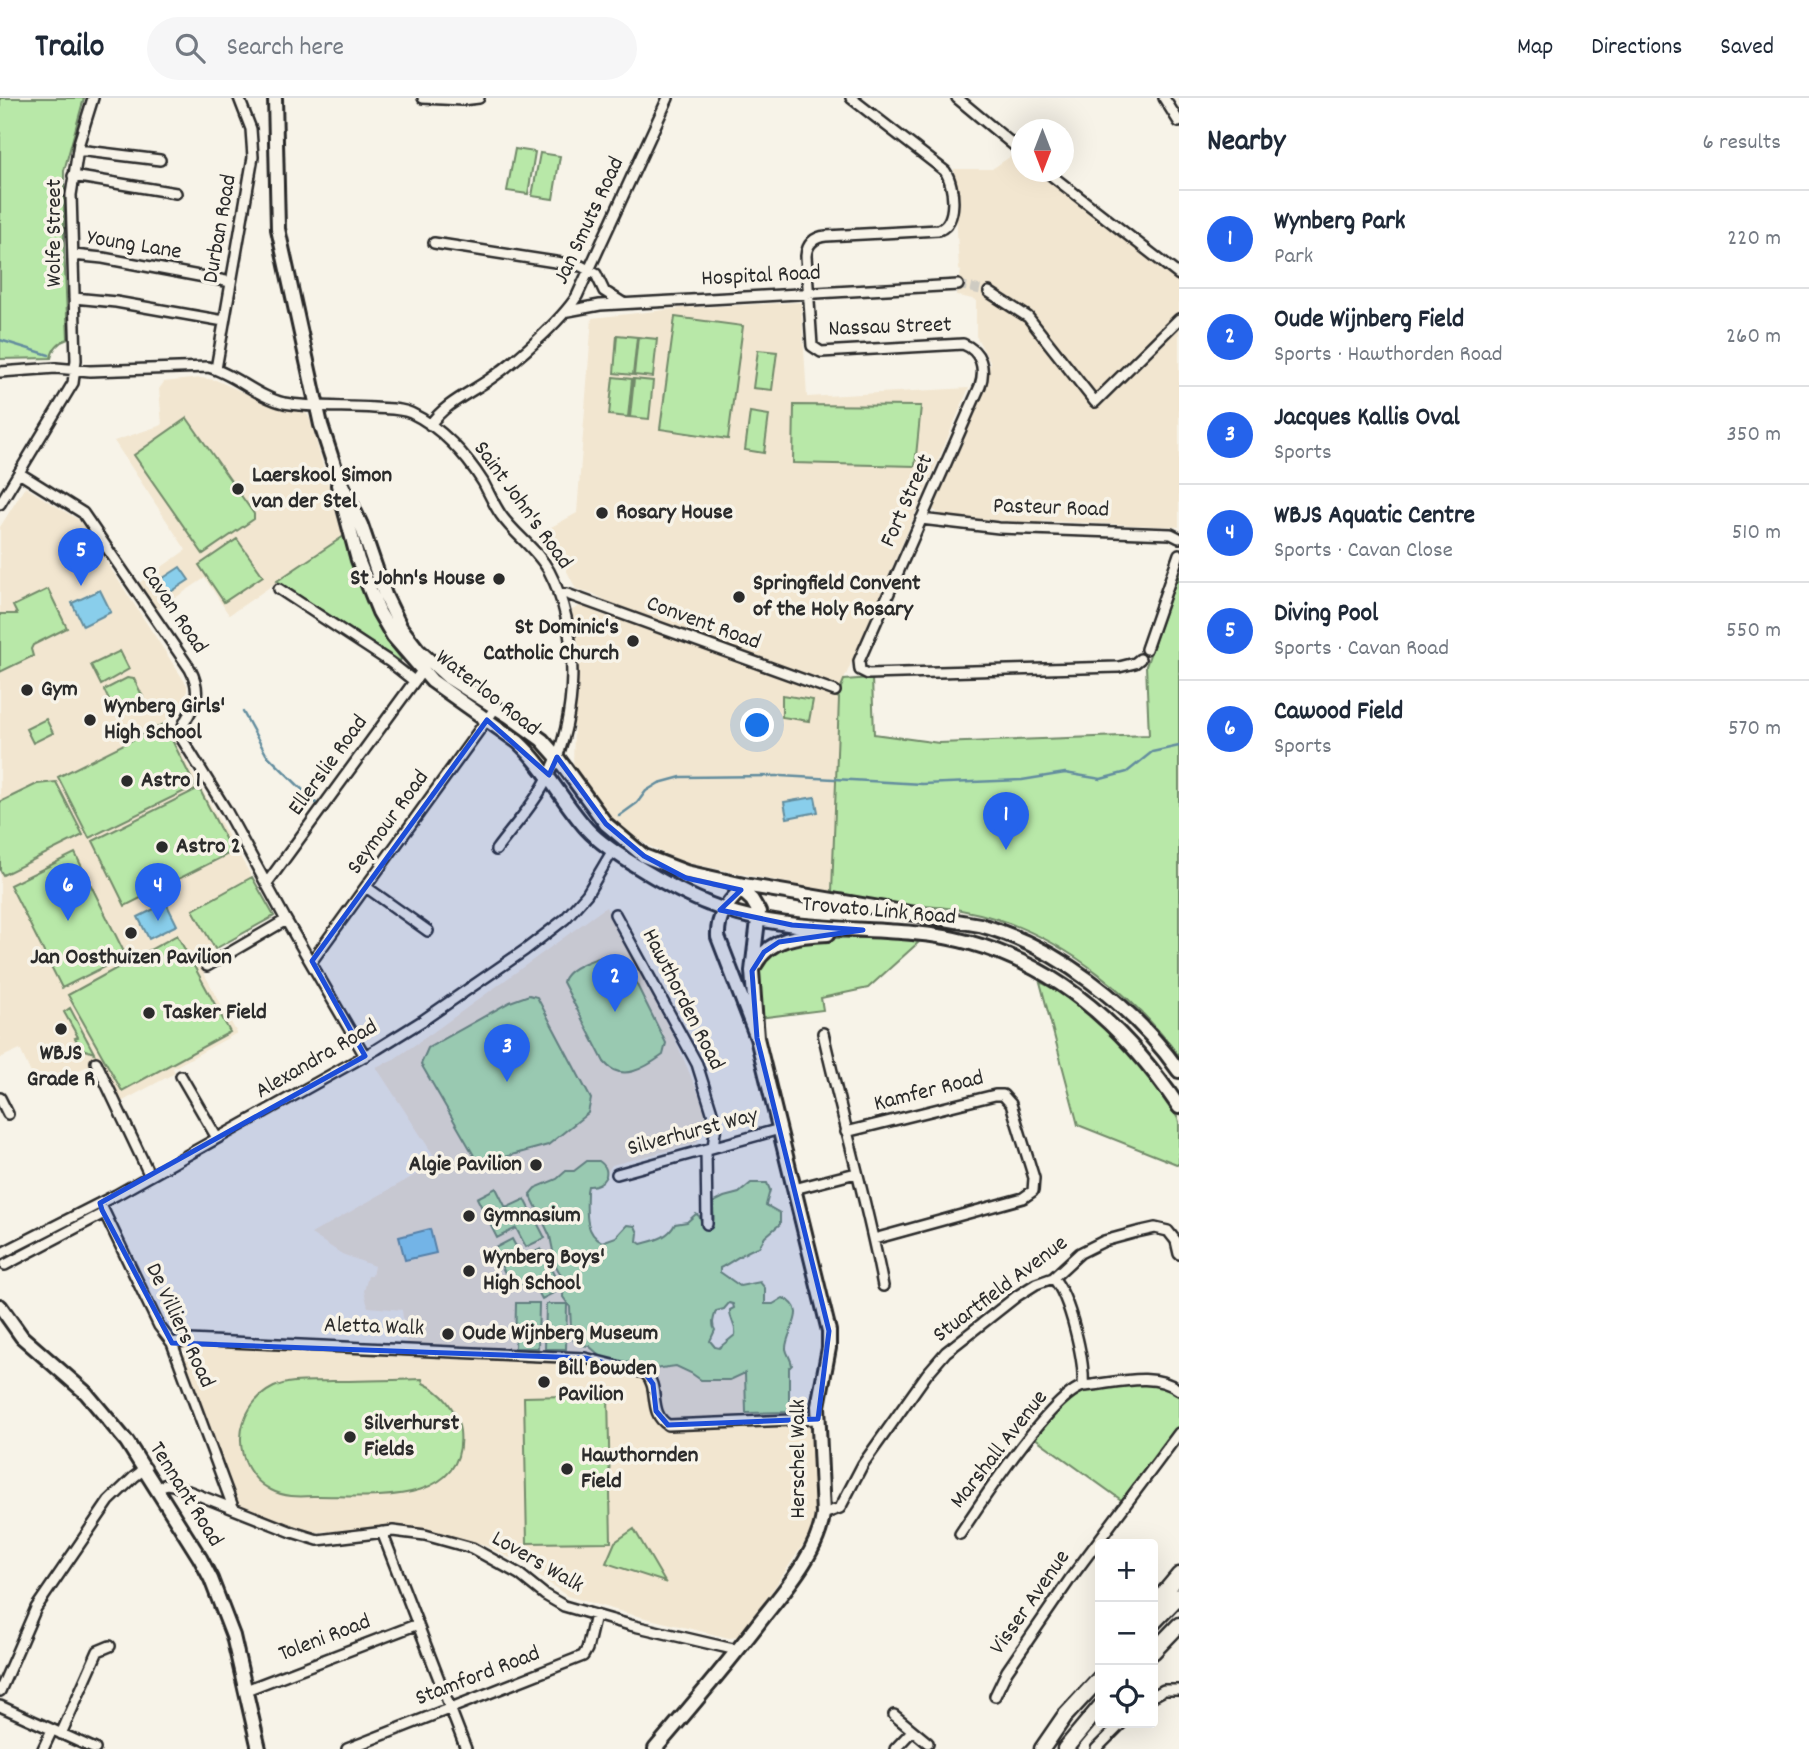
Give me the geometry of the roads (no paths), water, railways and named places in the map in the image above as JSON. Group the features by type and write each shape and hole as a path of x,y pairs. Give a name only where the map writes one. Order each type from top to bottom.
{"highway":[{"path":"1156,1602 1179,1575"},
{"path":"1158,1618 1179,1596"},
{"path":"1158,1647 1179,1625"},
{"path":"1158,1659 1179,1639"},
{"path":"1042,1749 1065,1717 1095,1684"},
{"path":"1065,1749 1095,1713"}],"main road":[{"name":"Waterloo Road","path":"275,98 278,229 316,405 337,474 349,531 371,596 418,676 432,681 518,742 548,775 589,831 613,850"},
{"name":"Waterloo Road","path":"337,474 350,499 381,585 401,628 418,650 438,670 535,734 557,757 598,815 620,838"},
{"name":"Trovato Link Road","path":"620,838 644,856 702,877 980,925 1021,939 1061,962 1118,1006 1151,1035 1179,1071"},
{"name":"Trovato Link Road","path":"613,850 687,893 724,910 759,920 823,928 923,934 963,940 1015,957 1037,968 1072,993 1126,1040 1141,1055 1179,1107"},
{"path":"669,867 686,878 741,890 771,894 789,893"},
{"path":"724,910 741,890"},
{"path":"741,890 756,905 759,920"},
{"name":"Herschel Walk","path":"655,1749 797,1572 814,1543 823,1514 818,1401 829,1348 829,1331 757,1038 720,946 717,927 724,910"},
{"name":"Herschel Walk","path":"757,1038 752,971 759,920"},
{"path":"752,971 764,952 779,942 863,930"},
{"name":"Tennant Road","path":"0,1306 22,1337 95,1403 146,1468 211,1578 233,1636 259,1749"}],"street":[{"name":"Wolfe Street","path":"75,370 71,212 73,176 93,98"},
{"name":"Durban Road","path":"215,369 254,143 239,98"},
{"path":"423,98 477,98"},
{"name":"Jan Smuts Road","path":"430,425 442,410 498,373 568,311 668,98"},
{"path":"808,294 806,251 810,243 817,238 944,228 952,215 947,174 851,98"},
{"path":"957,98 1011,144"},
{"path":"1164,98 1179,122"},
{"path":"78,150 160,160"},
{"path":"73,176 176,193"},
{"path":"1060,182 1179,275"},
{"path":"434,243 581,267 596,274 604,290 625,304"},
{"name":"Young Lane","path":"73,255 231,282"},
{"name":"Hospital Road","path":"568,311 590,306 958,285"},
{"path":"989,292 1028,317 1095,402 1179,319"},
{"name":"Nassau Street","path":"808,294 811,343 817,351 958,344 971,347 978,355"},
{"path":"74,298 116,302 224,321"},
{"name":"Fort Street","path":"978,355 983,368 982,380 859,661 860,670 868,674 1119,667 1140,659"},
{"path":"0,372 56,368 122,371 191,366 215,369"},
{"name":"Saint John's Road","path":"215,369 274,400 289,404 397,410 408,412 430,425 466,458 501,515 548,569 567,625 571,654 568,726 548,775 496,850"},
{"path":"2,499 69,389 75,370"},
{"name":"Cavan Road","path":"19,473 83,513 191,669 197,694 194,707 182,729 182,739 226,810 365,1056"},
{"name":"Pasteur Road","path":"921,519 999,528 1171,534 1179,538"},
{"path":"1146,649 1179,554"},
{"path":"279,589 390,662 418,676"},
{"name":"Convent Road","path":"558,593 835,691"},
{"name":"Ellerslie Road","path":"267,883 418,676"},
{"name":"Seymour Road","path":"312,961 496,707"},
{"name":"Alexandra Road","path":"0,1254 150,1176 365,1056 473,987 552,930 580,903 613,850"},
{"path":"366,887 428,931"},
{"name":"Hawthorden Road","path":"615,914 697,1064 716,1125 710,1149 707,1224"},
{"path":"207,966 286,920"},
{"path":"823,1033 883,1286"},
{"path":"96,1062 150,1176"},
{"path":"181,1076 217,1138"},
{"name":"Kamfer Road","path":"846,1132 1003,1095 1011,1104 1034,1178 1033,1191 1023,1198 874,1239"},
{"path":"0,1098 8,1114"},
{"name":"Silverhurst Way","path":"617,1174 780,1129"},
{"path":"794,1189 856,1172"},
{"name":"De Villiers Road","path":"100,1203 159,1326 172,1343 233,1507"},
{"path":"5,1265 104,1213"},
{"path":"78,1214 83,1224"},
{"path":"65,1220 71,1231"},
{"name":"Stuartfield Avenue","path":"823,1514 840,1508 863,1464 915,1390 946,1352 1017,1296 1052,1278 1080,1253 1104,1241 1155,1228 1163,1229 1172,1234 1179,1254"},
{"path":"23,1241 29,1252"},
{"name":"Marshall Avenue","path":"960,1534 1029,1437 1068,1395 1083,1386 1083,1368 1064,1292 1052,1278"},
{"name":"Aletta Walk","path":"172,1343 189,1340 575,1356 605,1361 645,1373 653,1384 656,1411 668,1425 818,1419"},
{"path":"1083,1386 1146,1380 1164,1382 1179,1390"},
{"name":"Visser Avenue","path":"995,1696 1006,1671 1070,1579 1179,1433"},
{"path":"0,1691 43,1598 109,1501 146,1468"},
{"name":"Lovers Walk","path":"158,1488 173,1485 317,1540 382,1532 425,1535 472,1548 519,1574 545,1595 564,1605 737,1650"},
{"path":"382,1532 466,1749"},
{"name":"Stamford Road","path":"347,1749 583,1656 595,1615"},
{"name":"Toleni Road","path":"246,1690 418,1624"},
{"path":"61,1734 98,1651 110,1646"},
{"path":"1158,1693 1164,1690 1179,1690"},
{"path":"0,1706 95,1749"},
{"path":"894,1715 928,1743"},
{"path":"1096,1749 1117,1728"},
{"path":"44,1749 52,1730"},
{"path":"895,1749 912,1731"}],"water":[{"path":"180,567 189,580 163,597 154,584"},
{"path":"100,590 111,612 83,626 72,603"},
{"path":"815,797 818,812 787,818 784,802"},
{"path":"166,903 177,925 149,939 138,917"},
{"path":"430,1229 436,1253 405,1260 399,1237"}],"waterway":[{"path":"0,340 49,355"},
{"path":"243,712 266,754 316,803"},
{"path":"781,776 922,784 1022,780 1065,773 1101,779 1127,772 1152,752 1179,746"},
{"path":"619,816 637,803 646,791 659,783 681,777 778,776"}],"tunnel":[{"path":"958,285 989,292"}],"place":[{"name":"Laerskool Simon van der Stel","path":"238,489"},
{"name":"Rosary House","path":"602,513"},
{"name":"St John's House","path":"499,579"},
{"name":"Diving Pool","path":"81,586"},
{"name":"Springfield Convent of the Holy Rosary","path":"739,597"},
{"name":"St Dominic's Catholic Church","path":"633,641"},
{"name":"Gym","path":"27,690"},
{"name":"Wynberg Girls' High School","path":"90,720"},
{"name":"Astro 1","path":"127,781"},
{"name":"Astro 2","path":"162,847"},
{"name":"Wynberg Park","path":"1006,850"},
{"name":"Cawood Field","path":"68,921"},
{"name":"WBJS Aquatic Centre","path":"158,921"},
{"name":"Jan Oosthuizen Pavilion","path":"131,933"},
{"name":"Oude Wijnberg Field","path":"615,1012"},
{"name":"Tasker Field","path":"149,1013"},
{"name":"WBJS Grade R","path":"61,1029"},
{"name":"Jacques Kallis Oval","path":"507,1082"},
{"name":"Algie Pavilion","path":"536,1165"},
{"name":"Gymnasium","path":"469,1216"},
{"name":"Wynberg Boys' High School","path":"469,1271"},
{"name":"Oude Wijnberg Museum","path":"448,1334"},
{"name":"Bill Bowden Pavilion","path":"544,1382"},
{"name":"Silverhurst Fields","path":"350,1437"},
{"name":"Hawthornden Field","path":"567,1469"}]}
